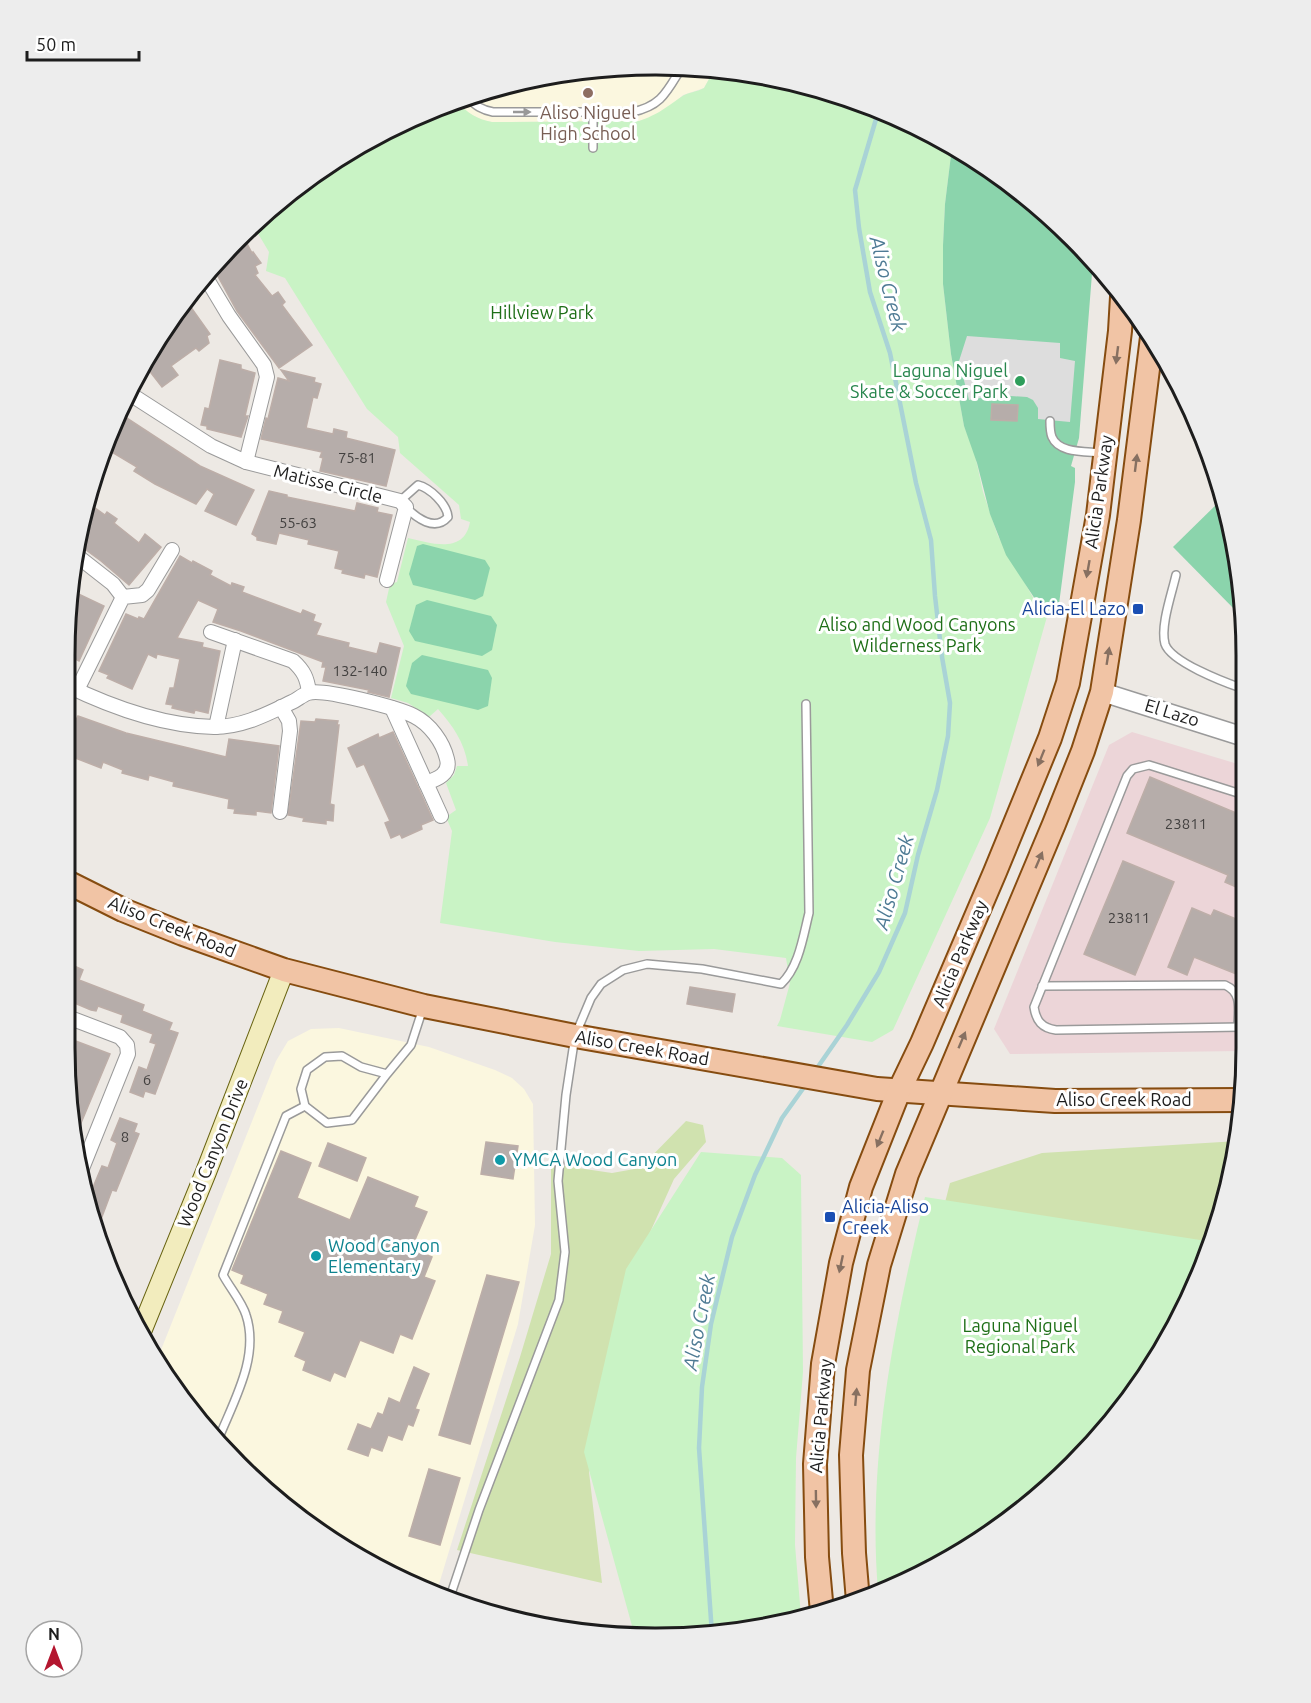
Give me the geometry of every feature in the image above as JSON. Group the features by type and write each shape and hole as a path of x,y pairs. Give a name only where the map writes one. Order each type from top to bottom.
{"main road":[{"name":"Alicia Parkway","path":"821,1603 817,1557 815,1464 824,1364 841,1263 888,1090 922,1043 1050,738 1068,683 1098,515 1121,309"},
{"name":"Alicia Parkway","path":"857,1592 851,1455 858,1370 879,1265 906,1174 1054,824 1083,751 1102,692 1130,520 1150,352"},
{"name":"Aliso Creek Road","path":"75,886 123,910 284,970 424,1006 575,1036 888,1090 1055,1101 1233,1100"},
{"name":"Wood Canyon Drive","path":"145,1322 284,970"}],"street":[{"path":"210,284 264,365 267,377 246,462"},
{"name":"Matisse Circle","path":"136,398 211,446 246,462 403,504 387,580"},
{"path":"123,597 141,595 148,590 172,550"},
{"path":"83,561 113,584 123,597"},
{"path":"75,680 123,597"},
{"path":"211,632 293,661 303,670 308,680 309,692"},
{"path":"216,727 235,640"},
{"path":"75,689 132,713 188,725 216,727 235,726 253,721 309,692 338,695 392,708 415,717 428,726 437,738 447,759 448,766 442,776 426,783"},
{"name":"El Lazo","path":"1102,692 1236,733"},
{"path":"280,812 290,731 289,722 281,707"},
{"path":"392,708 441,816"},
{"path":"75,1020 120,1037 127,1045 128,1054 86,1159"}],"lane":[{"path":"474,104 493,112 632,112 648,109 666,94 677,76"},
{"path":"593,112 593,148"},
{"path":"1050,421 1052,437 1059,445 1068,449 1105,453"},
{"path":"418,485 425,487 444,505 448,511 448,517 443,523 426,522 415,517 403,504 418,485"},
{"path":"1176,574 1165,622 1166,647 1182,660 1209,676 1236,686"},
{"path":"452,1591 479,1510 559,1300 564,1252 558,1181 566,1095 575,1036 591,998 601,984 623,970 647,964 664,964 781,984 789,977 802,945 809,914 806,704"},
{"path":"1236,792 1149,765 1133,769 1127,776 1034,1007 1040,1023 1047,1028 1236,1027"},
{"path":"1042,986 1225,985 1233,988 1236,992"},
{"path":"387,1074 361,1067 342,1056 325,1057 308,1070 301,1089 305,1106 327,1123 352,1120 411,1045 424,1006"},
{"path":"221,1432 247,1367 249,1334 246,1315 223,1275 286,1116 305,1106"}],"shaded area":[{"name":"Aliso Niguel High School","path":"656,75 710,78 704,88 683,95 671,106 652,117 639,121 492,122 466,112 463,108 505,95 580,80"},
{"path":"967,336 1060,343 1060,358 1075,361 1070,422 1038,419 1038,408 1033,400 1027,397 997,395 969,400 959,361"},
{"path":"1132,732 1236,763 1236,1051 1010,1054 994,1029 1109,745"},
{"path":"339,1028 429,1047 512,1078 524,1089 533,1104 535,1225 518,1324 438,1586 365,1550 302,1508 273,1484 219,1430 195,1401 161,1350 276,1061 288,1041 311,1029"}],"green space":[{"name":"Hillview Park","path":"710,78 769,86 806,95 878,119 951,156 945,204 943,284 951,354 964,426 974,450 983,492 998,536 1035,601 1041,605 1050,606 990,818 893,1030 872,1042 777,1026 790,983 786,958 714,949 639,951 555,942 440,923 452,831 446,817 456,810 446,783 454,775 457,766 468,766 458,735 438,709 429,717 408,703 391,698 404,646 386,602 390,584 397,582 408,538 436,544 454,543 467,532 470,522 461,519 459,505 400,453 398,437 367,409 285,278 266,271 269,252 258,233 302,195 365,153 433,119 464,108 473,115 492,122 639,121 657,113 684,95 704,88"},
{"name":"Laguna Niguel Skate & Soccer Park","path":"951,156 1009,195 1038,219 1092,273 1079,438 1071,466 1075,468 1075,482 1059,604 1045,605 1037,602 1006,555 990,514 977,463 964,426 951,354 943,284 945,204"},
{"path":"1216,505 1225,542 1234,609 1173,547"},
{"path":"423,544 485,560 490,568 483,596 475,600 413,585 409,574 417,546"},
{"path":"427,600 491,616 497,625 492,650 482,656 415,641 409,631 416,605"},
{"path":"422,655 488,670 492,678 488,706 478,710 411,694 406,686 412,663"},
{"path":"686,1121 703,1125 706,1142 674,1179 634,1268 589,1472 602,1583 457,1550 551,1254 551,1164 612,1173 640,1168"},
{"name":"Laguna Niguel Regional Park","path":"1228,1142 1216,1198 1192,1270 1158,1338 1116,1401 1066,1458 1009,1508 946,1550 897,1575 894,1535 910,1339 950,1183 1042,1153"},
{"path":"701,1152 782,1158 801,1175 803,1372 796,1458 795,1545 800,1609 731,1623 693,1627 632,1627 584,1452 626,1269"},
{"name":"Laguna Niguel Regional Park","path":"925,1197 1203,1240 1176,1304 1138,1370 1116,1401 1066,1458 1009,1508 978,1530 946,1550 878,1584 876,1492 880,1442 903,1294"}],"building":[{"path":"247,243 261,263 255,266 258,273 255,275 272,296 278,292 285,302 282,305 312,345 279,368 237,311 217,275"},
{"path":"191,308 210,334 207,336 209,343 199,351 196,348 171,366 178,375 162,387 150,371"},
{"path":"220,360 241,365 241,369 255,373 245,416 248,416 241,437 207,429 207,426 201,425 205,408 209,409"},
{"path":"281,370 315,378 314,382 321,384 317,398 313,397 306,428 333,434 334,429 347,432 346,438 395,450 386,486 320,471 322,452 261,439 278,378 289,381"},
{"path":"992,404 1018,405 1017,421 991,420"},
{"path":"126,418 200,466 254,490 236,525 205,511 214,494 207,489 196,504 134,471 137,467 112,452"},
{"path":"269,491 355,511 357,503 378,508 377,512 392,515 377,577 365,574 364,578 342,573 343,570 335,568 339,551 308,544 309,540 279,533 276,544 257,540 257,537 252,534"},
{"path":"94,508 105,515 107,512 117,519 114,523 139,543 145,534 161,547 129,585 85,549"},
{"path":"180,556 212,571 210,575 231,586 232,583 244,587 242,592 301,614 303,610 315,615 313,621 321,624 316,635 349,643 348,647 377,654 380,643 400,648 389,697 368,692 369,690 323,681 326,667 322,667 323,662 213,622 218,609 198,600 177,638 203,643 202,647 220,651 208,713 195,710 194,713 172,708 173,705 166,704 170,688 174,688 180,659 157,654 156,658 148,654 132,689 107,678 109,675 99,671 126,614 144,619"},
{"path":"79,594 104,606 79,661 75,659"},
{"path":"78,716 126,733 226,757 229,739 279,746 271,813 256,811 256,815 234,813 235,809 228,808 229,799 173,786 174,782 149,775 148,780 122,773 123,770 103,762 101,768 75,758 75,722"},
{"path":"316,719 338,721 337,725 339,725 330,804 334,805 333,821 326,820 326,824 303,821 304,818 288,815 301,721 315,722"},
{"path":"393,732 433,820 421,825 422,829 402,838 400,834 391,838 385,823 390,821 364,764 357,767 348,748 378,734 379,738"},
{"path":"1150,777 1236,813 1236,887 1225,882 1228,875 1127,833"},
{"path":"1123,861 1174,882 1135,975 1084,954"},
{"path":"1192,908 1211,916 1214,910 1236,919 1236,974 1194,957 1187,975 1168,967"},
{"path":"75,966 83,970 79,980 144,1005 142,1011 172,1023 169,1030 178,1033 155,1094 145,1091 143,1097 130,1092 139,1067 147,1070 156,1044 150,1042 153,1034 121,1022 123,1015 98,1006 96,1011 75,1003"},
{"path":"690,987 735,994 732,1012 687,1004"},
{"path":"75,1041 110,1054 80,1125"},
{"path":"120,1118 137,1124 134,1132 139,1134 116,1191 112,1190 101,1219 93,1188 102,1166 108,1168 117,1143 111,1140"},
{"name":"YMCA Wood Canyon","path":"486,1142 518,1146 513,1179 481,1174"},
{"path":"328,1143 366,1158 357,1181 319,1166"},
{"name":"Wood Canyon Elementary","path":"281,1151 311,1163 297,1198 350,1220 368,1177 418,1197 414,1207 427,1212 411,1249 432,1257 424,1277 435,1281 412,1339 400,1334 393,1353 360,1340 345,1377 334,1372 330,1381 303,1370 306,1361 295,1356 305,1332 279,1322 283,1311 264,1304 268,1294 241,1283 244,1275 232,1270"},
{"path":"487,1275 519,1282 470,1444 439,1435"},
{"path":"414,1367 429,1374 415,1409 419,1410 413,1426 408,1424 402,1440 388,1435 382,1451 371,1447 368,1456 348,1449 358,1424 371,1429 378,1413 383,1415 389,1398 400,1403"},
{"path":"429,1469 460,1478 440,1545 409,1536"}],"waterway":[{"name":"Aliso Creek","path":"815,1071 847,1025 879,972 905,913 918,855 937,790 948,736 950,703 942,657 931,540 916,483 890,353 870,292 859,228 855,190 876,118"},
{"name":"Aliso Creek","path":"711,1625 699,1448 702,1387 711,1324 732,1237 755,1175 782,1118 807,1083"}],"place":[{"name":"Aliso Niguel High School","path":"588,93"},
{"name":"Laguna Niguel Skate & Soccer Park","path":"1020,381"},
{"name":"Alicia-El Lazo","path":"1138,609"},
{"name":"YMCA Wood Canyon","path":"500,1160"},
{"name":"Alicia-Aliso Creek","path":"830,1217"},
{"name":"Wood Canyon Elementary","path":"316,1256"}],"park label":[{"name":"Aliso and Wood Canyons Wilderness Park","path":"917,635"}]}
